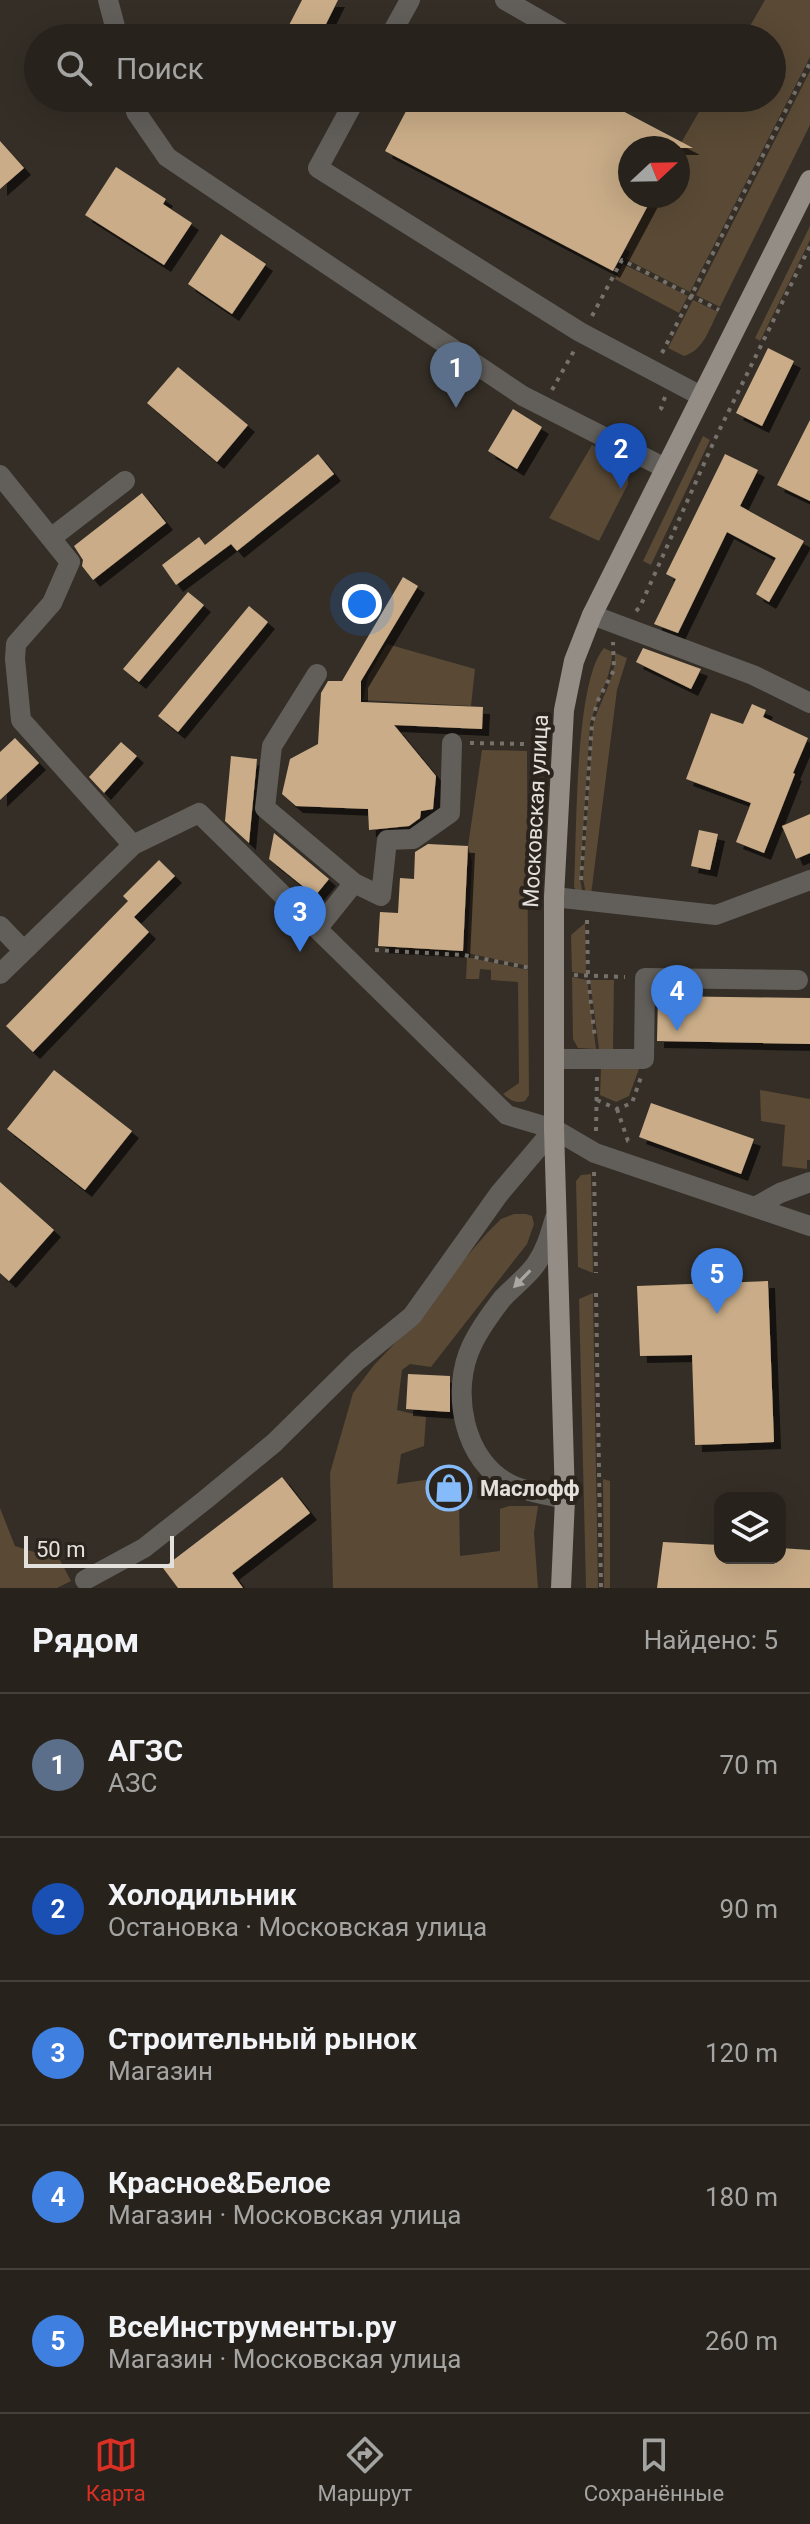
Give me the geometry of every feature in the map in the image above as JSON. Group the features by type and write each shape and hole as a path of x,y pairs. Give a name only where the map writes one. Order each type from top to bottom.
{"main road":[{"name":"Московская улица","path":"561,1588 565,1499 554,1129 554,897 564,710 574,661 592,615 810,180"}],"street":[{"path":"108,0 114,24"},
{"path":"397,24 410,0"},
{"path":"505,0 547,24"},
{"path":"136,112 167,157 523,396 665,468"},
{"path":"348,112 318,168 583,333 701,396"},
{"path":"0,475 70,562 52,603 16,644 21,720 133,845"},
{"path":"51,538 125,481"},
{"path":"592,615 753,675 810,703"},
{"path":"0,643 15,659"},
{"path":"317,674 272,746 265,808 354,883 381,896 387,840 413,839 450,813 452,743"},
{"path":"0,974 133,845 199,813 507,1115 554,1129 595,1153 810,1226"},
{"path":"554,897 716,915 810,880"},
{"path":"317,929 354,883"},
{"path":"0,926 23,950"},
{"path":"554,1059 644,1059 645,978 798,980"},
{"path":"85,1580 144,1548 205,1500 274,1443 357,1361 412,1316 499,1194 554,1129"},
{"path":"755,1207 780,1193 810,1182"},
{"path":"557,1211 547,1244 535,1266 502,1299 471,1346 464,1377 462,1412 474,1449 487,1468 511,1485 565,1499"}],"path":[{"path":"786,110 810,63"},
{"path":"652,371 785,112"},
{"path":"596,1273 598,1059 588,977 586,901 581,879 592,724 597,702 614,670 613,640 619,625 640,607 715,439 810,246"},
{"path":"544,407 622,260 719,310"},
{"path":"452,743 525,744"},
{"path":"375,950 464,955 530,968"},
{"path":"571,974 645,978"},
{"path":"597,1100 617,1109 632,1103 644,1070 644,1059"},
{"path":"617,1109 628,1141"},
{"path":"596,1293 601,1588"}],"shaded area":[{"path":"765,0 810,0 810,57 786,104 786,24 751,24"},
{"path":"810,71 810,125 720,307 696,295"},
{"path":"699,112 782,112 690,292 626,259 630,252 625,249 647,208 690,208 690,136 685,136"},
{"path":"810,226 810,240 760,341 755,338"},
{"path":"623,264 688,296 679,313 615,279"},
{"path":"693,300 718,312 701,344 684,356 668,348"},
{"path":"703,436 710,440 651,565 643,561"},
{"path":"592,445 622,461 628,471 628,484 599,541 549,518"},
{"path":"387,644 475,669 471,706 363,700 368,676"},
{"path":"604,648 612,652 607,679 590,724 580,879 583,894 574,887 582,726 594,666"},
{"path":"615,653 627,658 617,690 591,895 586,894 583,879 593,725 610,680"},
{"path":"482,750 527,751 528,966 467,953 472,862 468,846"},
{"path":"585,923 586,974 572,972 571,935"},
{"path":"467,957 528,970 529,1095 525,1101 513,1101 503,1094 519,1083 518,982 491,980 491,970 480,969 479,979 466,979"},
{"path":"572,977 587,980 596,1049 578,1048 573,1039"},
{"path":"590,980 614,980 613,1049 599,1049"},
{"path":"601,1068 639,1069 629,1096 616,1102 600,1095"},
{"path":"760,1090 810,1099 810,1160 807,1160 807,1169 782,1166 785,1125 761,1121"},
{"path":"591,1174 593,1273 578,1267 576,1181 581,1175"},
{"path":"514,1214 532,1216 534,1224 527,1244 431,1367 410,1364 402,1370 397,1410 426,1417 424,1446 401,1454 397,1484 438,1478 438,1497 459,1498 460,1556 500,1551 500,1509 538,1506 534,1533 538,1588 333,1588 330,1473 353,1393 374,1365 419,1318 487,1233 501,1219"},
{"path":"593,1293 598,1588 586,1588 579,1299"},
{"path":"603,1479 610,1481 610,1588 604,1588"},
{"path":"0,1508 15,1546 60,1560 71,1581 57,1588 0,1588"}],"building":[{"path":"302,0 338,0 326,24 290,24"},
{"path":"406,112 625,112 670,136 618,136 618,208 647,208 613,271 385,151"},
{"path":"0,141 24,168 0,189"},
{"path":"116,167 166,199 163,204 192,223 164,265 85,215"},
{"path":"221,234 266,264 232,314 188,284"},
{"path":"768,348 794,361 762,426 736,413"},
{"path":"178,367 248,425 217,462 147,403"},
{"path":"513,409 542,427 517,469 488,451"},
{"path":"810,420 810,501 777,485"},
{"path":"318,454 334,474 237,551 231,544 176,585 162,565 199,537 205,545"},
{"path":"725,454 758,470 740,506 804,541 769,602 756,594 776,558 727,532 678,633 654,624 676,579 666,574"},
{"path":"142,493 166,523 93,580 82,566 83,560 74,546"},
{"path":"403,577 418,586 361,681 361,702 483,707 482,729 394,725 436,776 433,809 421,811 420,818 409,826 369,830 368,809 296,806 282,794 290,759 318,744 321,693 328,681 342,681"},
{"path":"188,592 204,605 139,682 123,669"},
{"path":"249,606 268,622 178,732 158,716"},
{"path":"643,648 701,669 691,689 636,662"},
{"path":"752,704 766,710 763,717 808,738 764,853 736,842 751,803 686,779 711,713 743,724"},
{"path":"15,738 39,763 0,800 0,752"},
{"path":"121,742 137,756 104,793 89,777"},
{"path":"231,756 257,759 249,843 225,821"},
{"path":"810,814 810,853 796,859 782,826"},
{"path":"699,830 718,834 710,870 691,866"},
{"path":"274,833 329,879 315,896 269,859"},
{"path":"428,844 468,846 463,951 378,946 380,912 398,913 400,878 414,879 415,852"},
{"path":"159,860 175,876 134,917 149,932 33,1052 6,1026 128,901 123,896"},
{"path":"658,996 810,998 810,1044 657,1041"},
{"path":"54,1070 132,1131 85,1190 7,1129"},
{"path":"651,1103 754,1139 741,1174 639,1137"},
{"path":"0,1182 54,1230 9,1281 0,1273"},
{"path":"768,1281 774,1442 695,1445 692,1355 640,1356 637,1286"},
{"path":"408,1374 450,1376 450,1412 406,1409"},
{"path":"282,1477 310,1513 232,1573 243,1588 178,1588 163,1568"},
{"path":"438,1478 460,1479 459,1498 438,1497"},
{"path":"663,1542 714,1545 714,1564 786,1564 786,1548 810,1550 810,1588 657,1588"}],"place":[{"name":"АГЗС","path":"456,408"},
{"name":"Холодильник","path":"621,489"},
{"name":"Строительный рынок","path":"300,952"},
{"name":"Красное&Белое","path":"677,1031"},
{"name":"ВсеИнструменты.ру","path":"717,1314"},
{"name":"Маслофф","path":"449,1488"}]}
